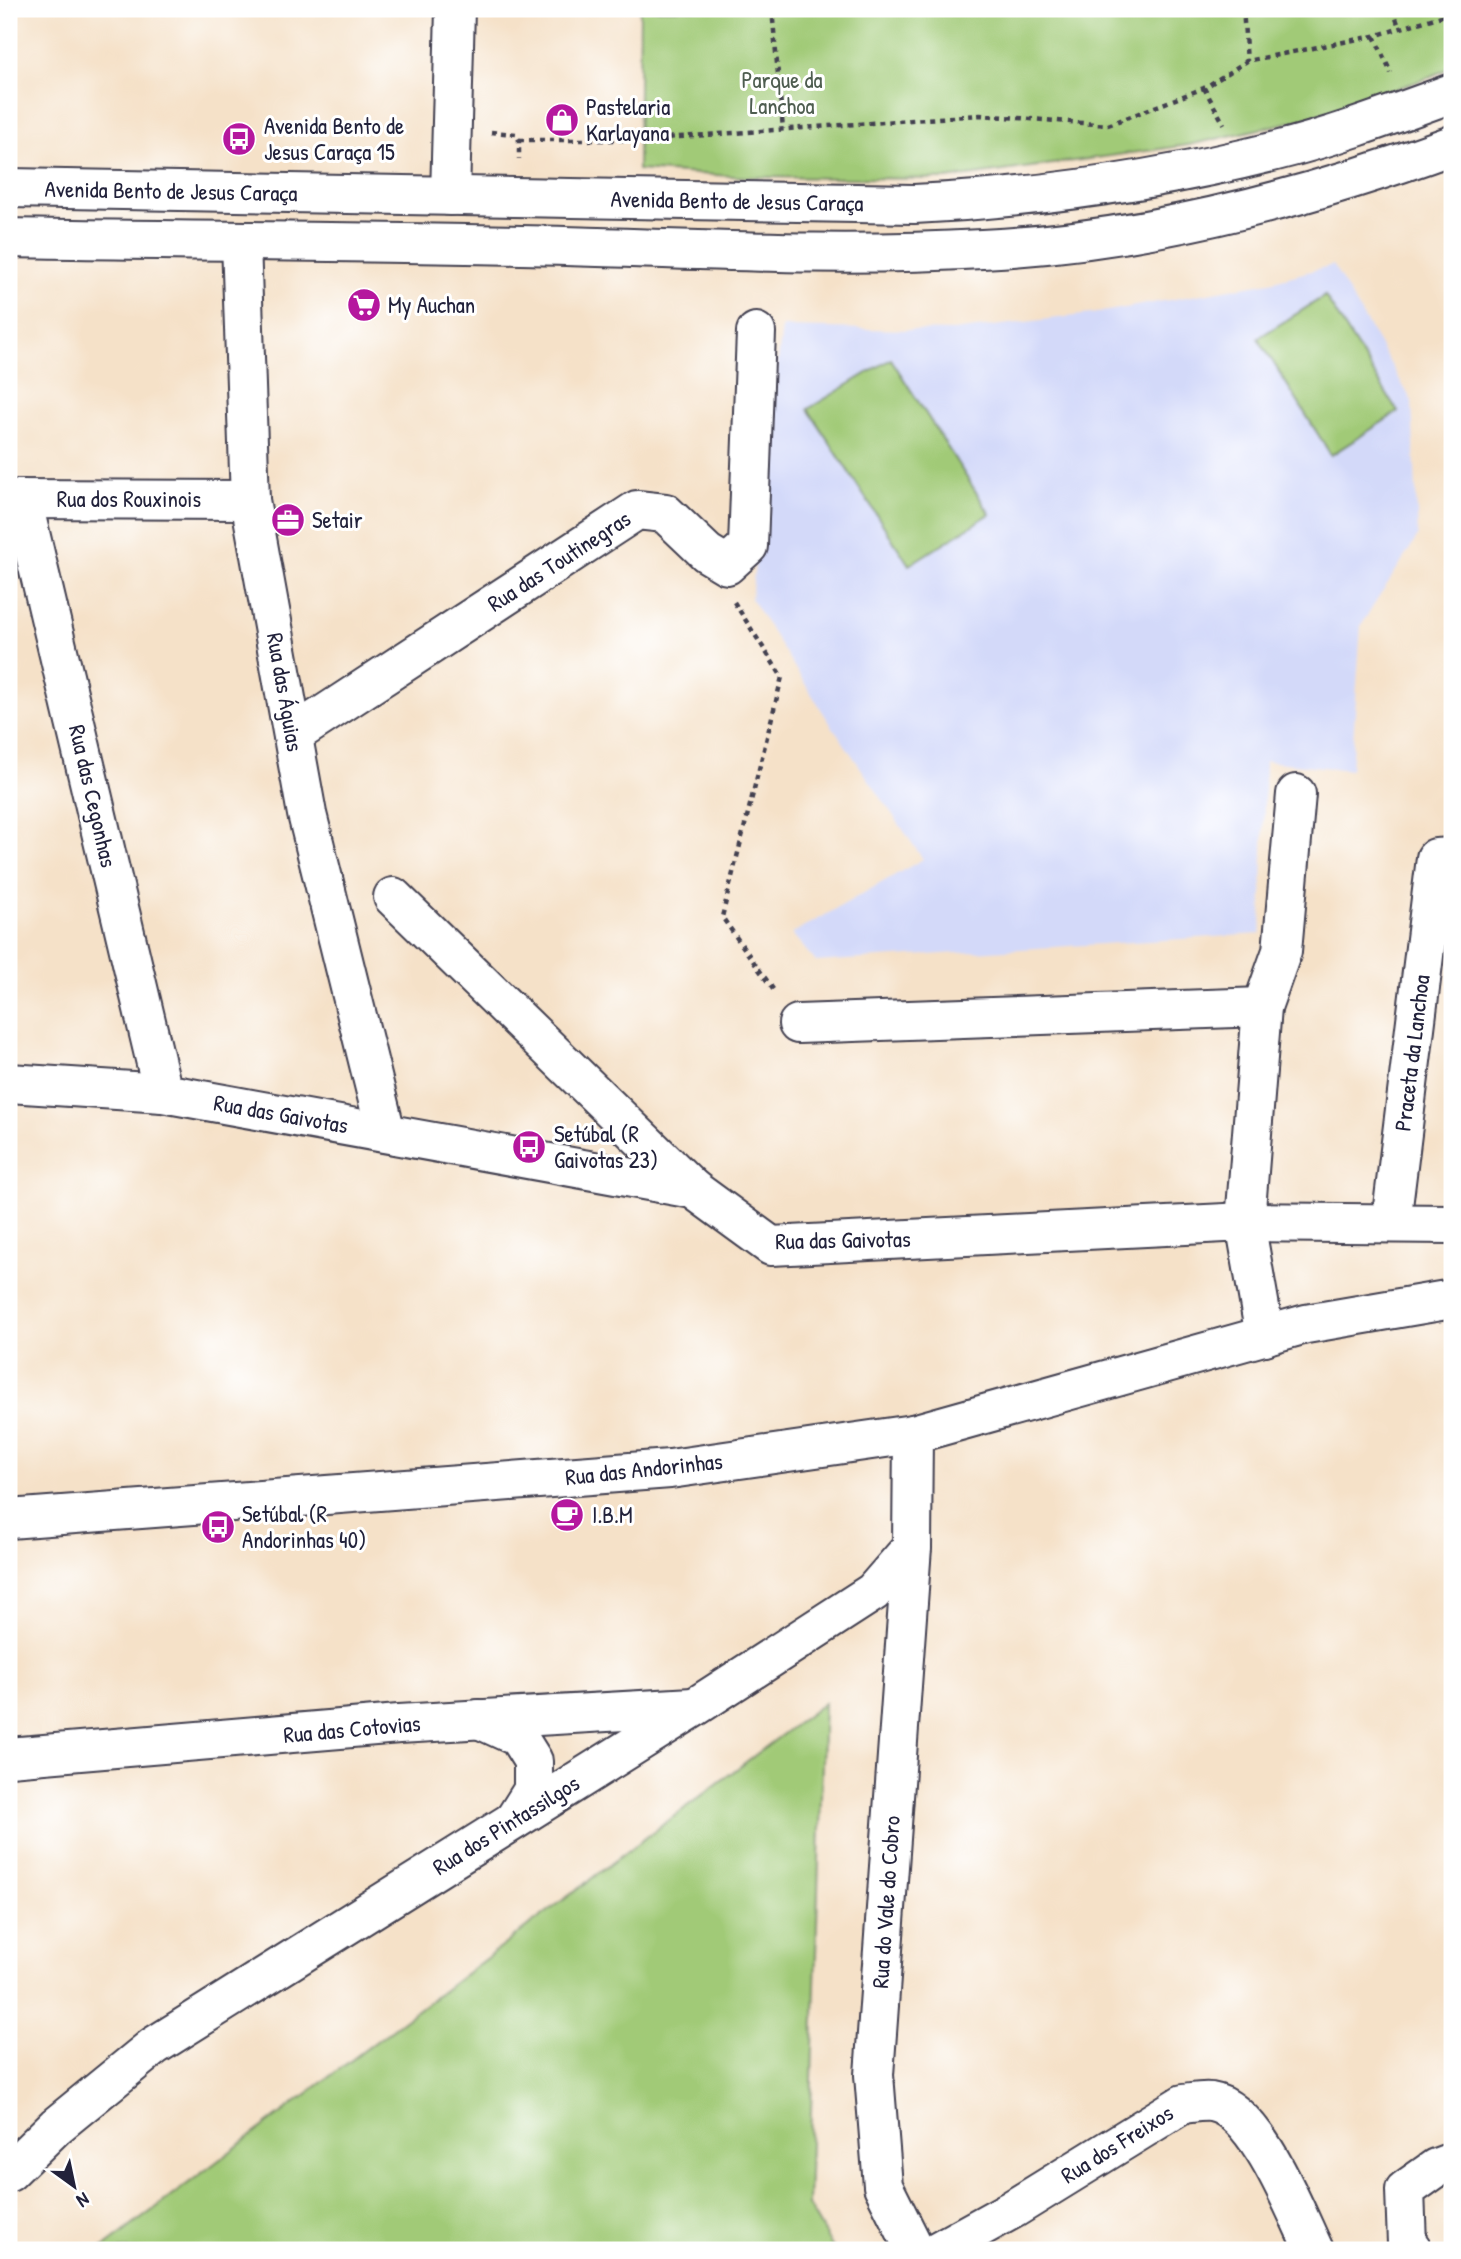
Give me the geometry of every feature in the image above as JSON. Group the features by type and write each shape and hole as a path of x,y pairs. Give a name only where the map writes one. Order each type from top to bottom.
{"street":[{"path":"450,196 455,9"},
{"name":"Avenida Bento de Jesus Caraça","path":"9,188 914,204 1055,194 1156,177 1278,151 1372,122 1452,93"},
{"path":"9,238 871,253 985,249 1060,242 1161,227 1248,208 1382,171 1452,145"},
{"name":"Rua das Águias","path":"241,242 250,500 307,814 386,1133"},
{"name":"Rua das Toutinegras","path":"293,736 637,510 665,513 707,553 727,565 748,547 757,332"},
{"name":"Rua dos Rouxinois","path":"16,499 250,500"},
{"name":"Rua das Cegonhas","path":"16,499 163,1093"},
{"path":"1265,1336 1245,1222 1262,1007 1282,951 1296,794"},
{"name":"Praceta da Lanchoa","path":"1391,1223 1436,858 1452,857"},
{"path":"393,897 693,1189"},
{"path":"798,1024 1262,1007"},
{"name":"Rua das Gaivotas","path":"9,1083 163,1093 693,1189 771,1246 1245,1222 1452,1224"},
{"name":"Rua das Andorinhas","path":"9,1519 670,1469 914,1434 1307,1324 1452,1299"},
{"path":"912,1546 914,1434"},
{"name":"Rua dos Pintassilgos","path":"9,2172 56,2126 154,2046 695,1707 873,1592 912,1546"},
{"name":"Rua do Vale do Cobro","path":"912,1546 874,2076 883,2186 915,2250"},
{"name":"Rua das Cotovias","path":"9,1757 399,1724 695,1707"},
{"path":"479,1719 518,1737 533,1761 533,1790 514,1820"},
{"name":"Rua dos Freixos","path":"939,2250 1184,2104 1212,2102 1243,2120 1263,2147 1314,2250"},
{"path":"1412,2250 1407,2244 1405,2190 1436,2168 1452,2161"}],"path":[{"path":"772,9 783,129"},
{"path":"1243,9 1247,61"},
{"path":"1393,9 1399,27"},
{"path":"519,140 638,140 980,115 1108,125 1204,88 1247,61 1374,36 1445,15 1452,10"},
{"path":"1374,36 1394,81"},
{"path":"1204,88 1227,130"},
{"path":"728,593 782,677 722,918 798,1024"}],"shaded area":[{"path":"1333,265 1412,401 1418,536 1361,625 1351,770 1265,761 1261,934 816,962 792,934 923,859 828,720 751,599 782,327 953,331 1091,314 1270,282"}],"green space":[{"name":"Parque da Lanchoa","path":"640,9 1452,9 1452,67 1422,80 1308,118 1189,145 946,179 746,177 638,170"},
{"path":"1325,296 1398,412 1331,455 1258,338"},
{"path":"891,359 990,514 909,565 808,409"},
{"path":"824,1703 808,2205 834,2250 100,2250"}],"place":[{"name":"Pastelaria Karlayana","path":"562,120"},
{"name":"Avenida Bento de Jesus Caraça 15","path":"239,139"},
{"name":"My Auchan","path":"364,305"},
{"name":"Setair","path":"288,520"},
{"name":"Setúbal (R Gaivotas 23)","path":"529,1147"},
{"name":"I.B.M","path":"567,1515"},
{"name":"Setúbal (R Andorinhas 40)","path":"218,1527"}]}
